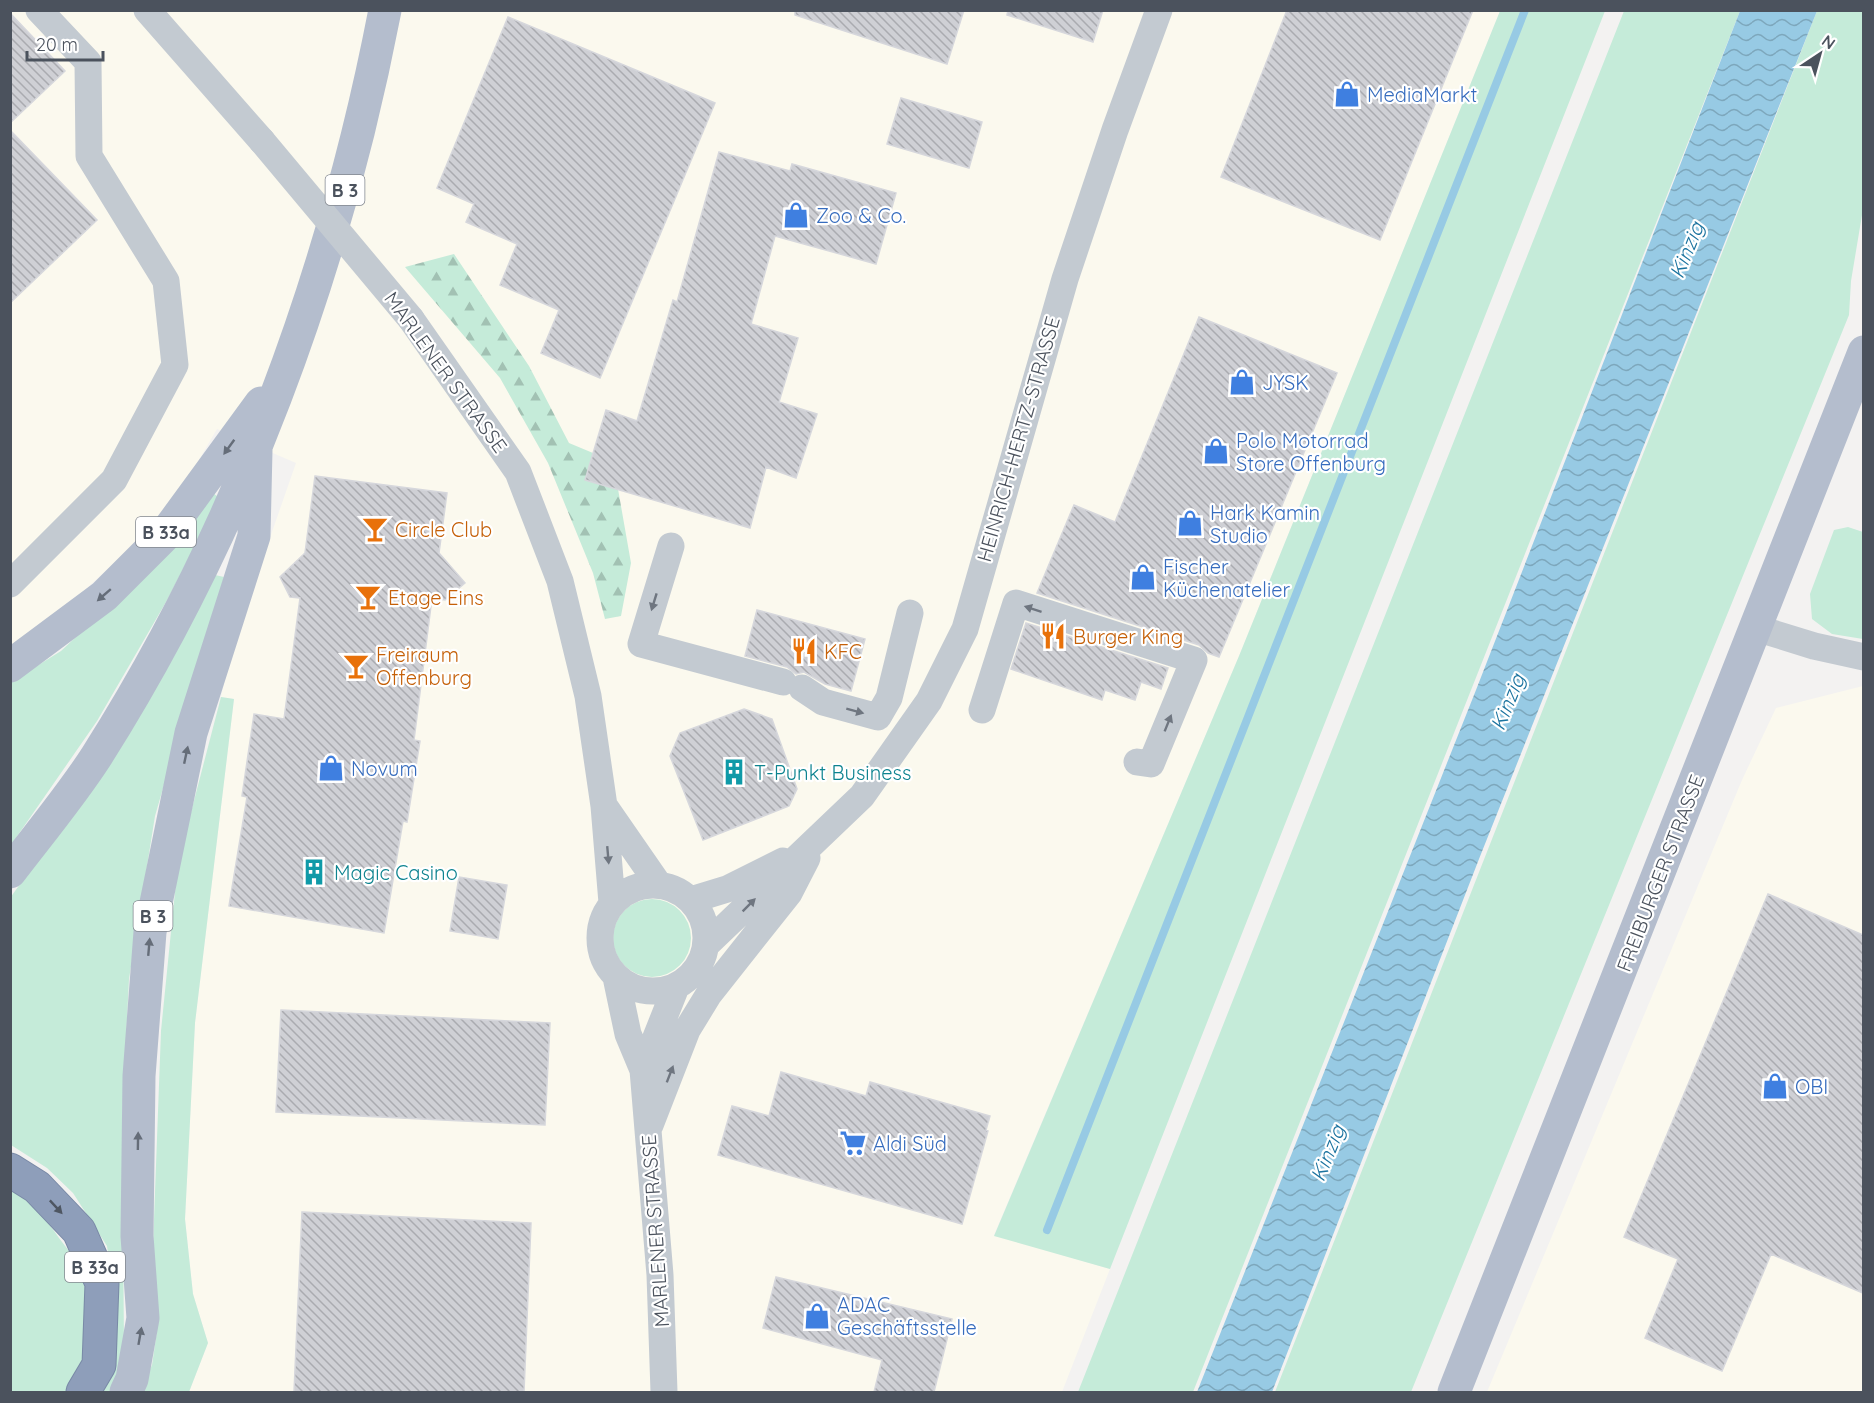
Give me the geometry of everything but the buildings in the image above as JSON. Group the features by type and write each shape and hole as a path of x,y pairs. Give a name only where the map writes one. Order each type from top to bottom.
{"highway":[{"name":"B 33a","path":"10,1170 37,1187 79,1231 102,1283 99,1365 83,1392"}],"main road":[{"name":"B 3","path":"10,872 95,759 163,643 256,450 289,366 347,184 385,10"},
{"name":"FREIBURGER STRASSE","path":"1454,1392 1863,352"},
{"name":"B 33a","path":"10,666 104,596 163,537 289,366"},
{"name":"B 3","path":"126,1392 132,1379 143,1318 137,1236 139,1076 150,932 191,733 254,536 256,450"}],"street":[{"path":"10,584 114,480 175,365 166,281 89,156 88,62 39,10"},
{"name":"MARLENER STRASSE","path":"147,10 262,141 411,319 518,472 560,582 588,696 604,806 612,903"},
{"name":"HEINRICH-HERTZ-STRASSE","path":"706,945 819,834 862,796 929,701 964,628 1065,279 1114,130 1158,10"},
{"path":"671,546 641,644 792,685 823,702 878,717 889,698 909,613"},
{"path":"982,710 1016,603 1194,660 1151,764 1137,762"},
{"path":"1756,628 1814,646 1863,657"},
{"name":"MARLENER STRASSE","path":"604,806 658,885"},
{"name":"HEINRICH-HERTZ-STRASSE","path":"648,1129 687,1030 709,994 789,893 819,834"},
{"name":"HEINRICH-HERTZ-STRASSE","path":"691,900 728,889 800,853"},
{"path":"658,885 676,890 691,900 704,921 706,945 696,970 676,987 660,991 644,991 629,986 616,977 604,959 599,939 605,914 612,903 625,892 641,886 658,885"},
{"name":"MARLENER STRASSE","path":"616,977 628,1034 643,1070 660,1275 664,1392"},
{"name":"MARLENER STRASSE","path":"643,1070 676,987"}],"shaded area":[{"path":"11,11 1500,11 1239,656 994,1235 1110,1269 1062,1392 189,1392 208,1343 193,1294 185,1219 195,1023 234,699 221,697 234,641 296,463 217,429 190,475 139,540 48,624 11,645"},
{"path":"1863,686 1863,1392 1487,1392 1742,780 1776,708"}],"green space":[{"path":"1500,11 1605,11 1110,1269 994,1236 1239,656"},
{"path":"1624,11 1740,11 1193,1392 1078,1392"},
{"path":"1817,11 1863,11 1863,209 1851,281 1849,315 1411,1392 1275,1392"},
{"path":"454,254 529,366 569,443 593,453 586,480 618,489 631,563 621,616 605,619 593,573 548,463 500,378 405,267"},
{"path":"211,492 220,498 166,602 97,721 11,845 11,682 61,651 143,574"},
{"path":"1848,527 1863,532 1863,639 1832,634 1812,619 1810,594 1834,530"},
{"path":"215,575 224,577 155,816 129,979 122,1119 124,1345 113,1392 99,1392 113,1285 107,1246 73,1193 47,1168 11,1145 10,898 114,754"},
{"path":"221,697 234,699 195,1023 185,1219 193,1294 208,1343 189,1392 139,1392 152,1365 157,1331 153,1246 161,1031 178,862"},
{"path":"644,899 660,899 674,905 685,916 691,930 691,946 685,960 674,971 660,977 644,977 630,971 619,960 613,946 613,930 619,916 630,905"},
{"path":"10,1190 38,1211 49,1224 78,1263 87,1288 90,1318 88,1334 81,1363 70,1392 11,1392"}],"water":[{"name":"Kinzig","path":"1740,11 1817,11 1479,859 1272,1392 1197,1392 1476,690"}],"waterway":[{"path":"1047,1230 1525,10"}],"place":[{"name":"MediaMarkt","path":"1347,94"},
{"name":"Zoo & Co.","path":"796,215"},
{"name":"JYSK","path":"1242,382"},
{"name":"Polo Motorrad Store Offenburg","path":"1216,451"},
{"name":"Hark Kamin Studio","path":"1190,523"},
{"name":"Circle Club","path":"375,529"},
{"name":"Fischer Küchenatelier","path":"1143,577"},
{"name":"Etage Eins","path":"368,597"},
{"name":"Burger King","path":"1053,636"},
{"name":"KFC","path":"804,651"},
{"name":"Freiraum Offenburg","path":"356,666"},
{"name":"Novum","path":"331,768"},
{"name":"T-Punkt Business","path":"734,772"},
{"name":"Magic Casino","path":"314,872"},
{"name":"OBI","path":"1775,1086"},
{"name":"Aldi Süd","path":"853,1143"},
{"name":"ADAC Geschäftsstelle","path":"817,1316"}]}
